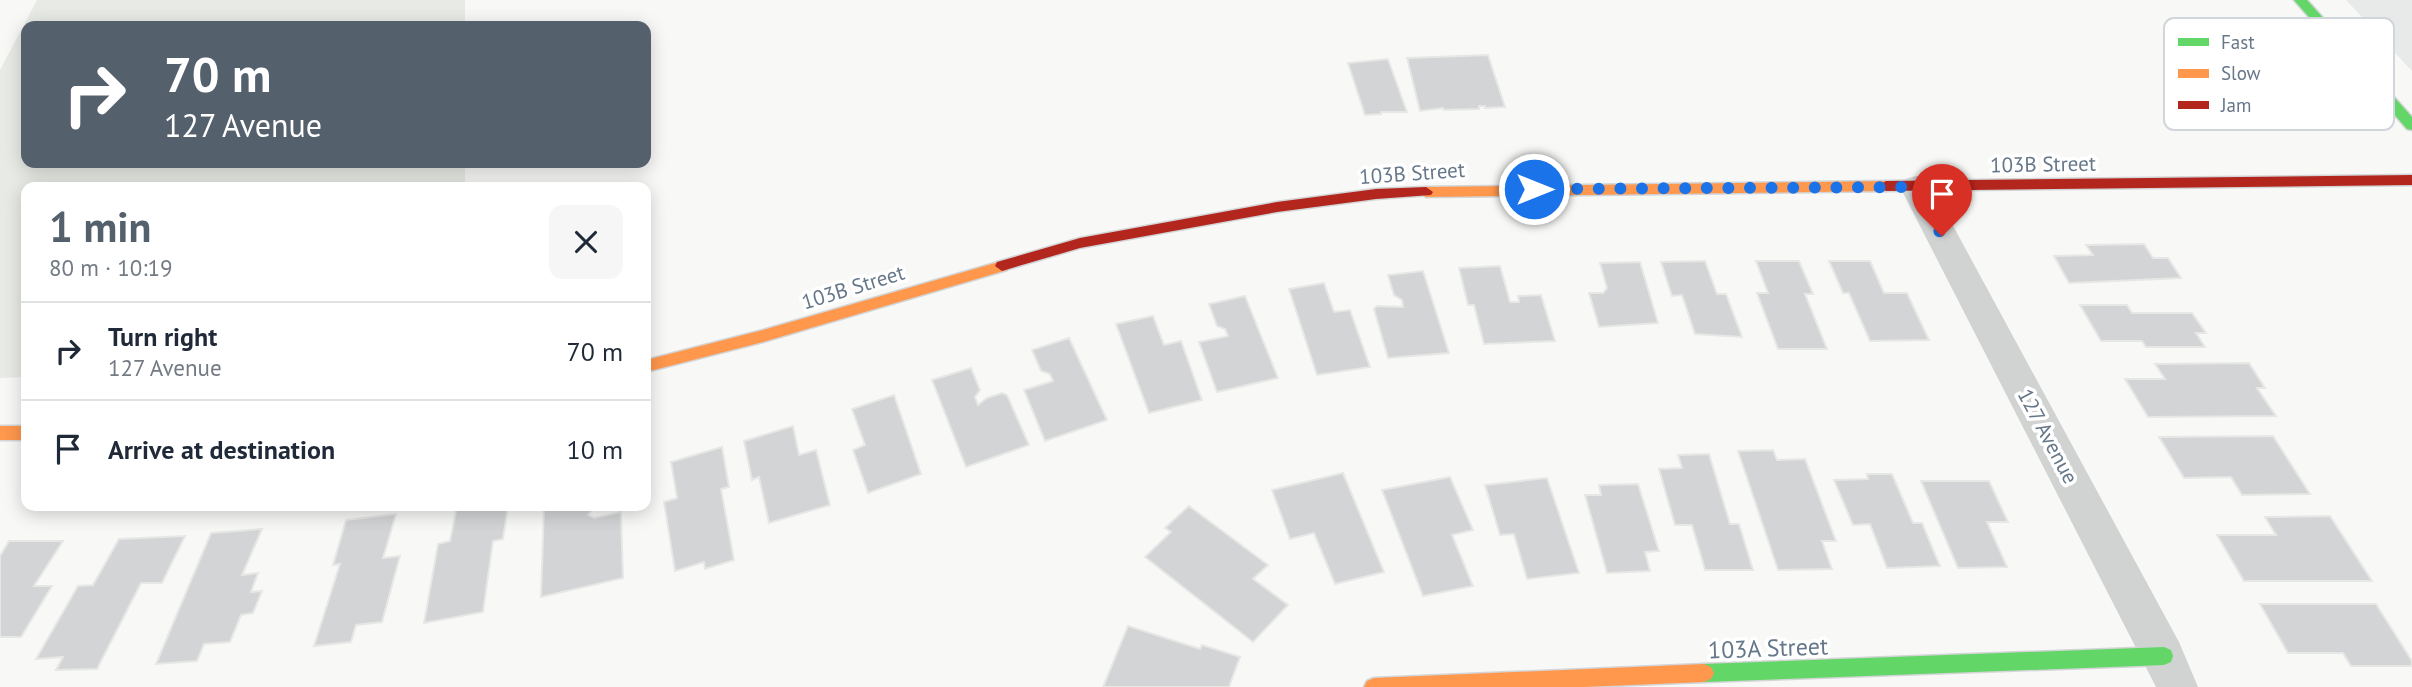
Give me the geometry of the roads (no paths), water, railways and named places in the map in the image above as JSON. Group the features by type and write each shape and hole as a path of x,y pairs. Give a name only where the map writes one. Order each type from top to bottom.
{"street":[{"path":"2300,0 2316,18"},
{"path":"2394,106 2412,126"},
{"name":"103B Street","path":"651,365 763,336 1080,243 1277,206 1376,194 1480,190 2412,180"},
{"name":"127 Avenue","path":"1916,187 2171,671"},
{"path":"0,433 21,433"},
{"name":"103A Street","path":"1374,686 2171,671"}]}
